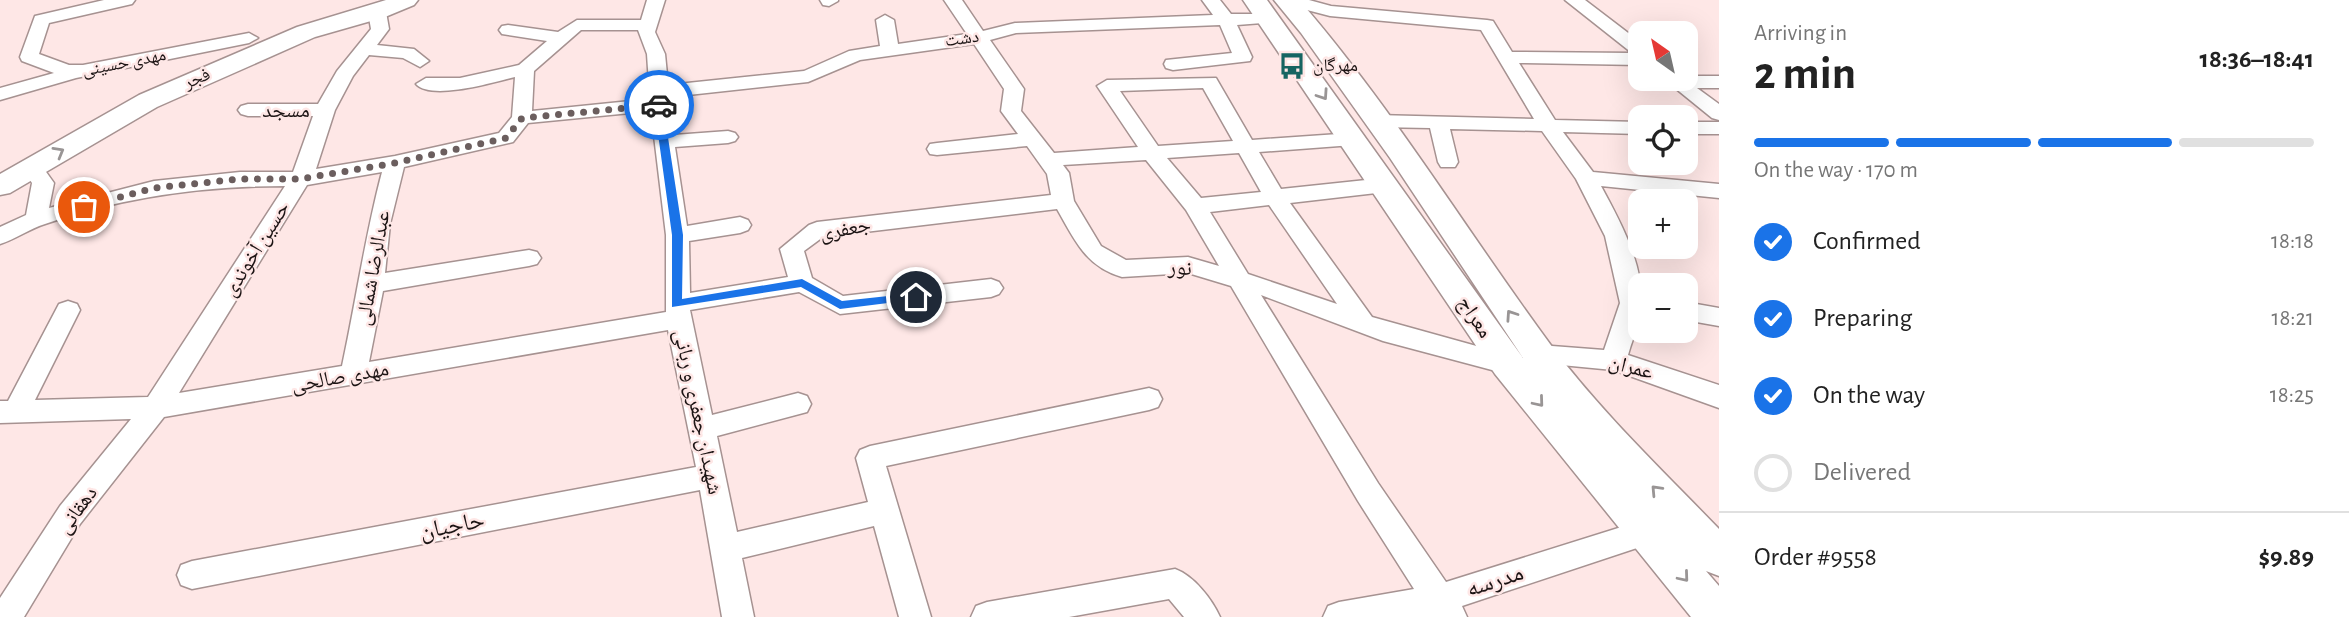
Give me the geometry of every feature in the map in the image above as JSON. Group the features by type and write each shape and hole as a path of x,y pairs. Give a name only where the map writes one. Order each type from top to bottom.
{"main road":[{"name":"فجر","path":"0,186 148,100 369,6 406,0"},
{"name":"معراج","path":"1275,5 1365,130 1523,360 1647,532 1718,617"},
{"path":"0,166 73,118 145,78 249,38 369,6"},
{"name":"معراج","path":"1365,130 1385,185 1523,360 1594,424 1719,557"}],"street":[{"path":"84,54 73,73 29,57 41,20 126,0"},
{"path":"426,85 460,84 525,69 577,25 648,25 656,0"},
{"name":"نور","path":"953,0 1014,89 1011,111 1058,173 1063,201 1093,252 1122,269 1188,265 1237,279 1392,334 1523,360"},
{"path":"1173,64 1243,57 1227,20 1211,0"},
{"path":"1574,0 1628,42"},
{"name":"دشت","path":"522,118 808,76 856,55 978,38 1016,28 1227,20 1275,5 1487,25 1505,57"},
{"name":"حسین آخوندی","path":"156,408 308,166 325,110 344,75 380,29 369,6"},
{"path":"885,20 890,49"},
{"name":"شهیدان جعفری و ربانی","path":"648,25 646,32 656,54 664,142 677,235 677,311 738,617"},
{"path":"508,30 562,38"},
{"name":"مهدی حسینی","path":"0,94 73,73 249,38"},
{"path":"365,49 408,53 420,61"},
{"path":"1505,57 1628,59"},
{"path":"1505,57 1549,127 1586,178 1616,236 1628,277"},
{"path":"0,236 36,219 154,188 240,179 300,179 395,163 506,138 522,118 525,69"},
{"path":"1698,81 1719,82"},
{"path":"1364,324 1275,197 1209,82 1107,86 1152,153 1195,206 1368,492 1445,608"},
{"path":"1686,91 1718,126"},
{"name":"مسجد","path":"248,110 325,110"},
{"path":"1439,123 1448,162"},
{"path":"1048,160 1246,146 1439,123 1628,128"},
{"path":"1698,127 1718,126"},
{"path":"664,142 728,137"},
{"path":"937,149 1031,139"},
{"name":"عبدالرضا شمالی","path":"353,375 372,284 379,224 395,163"},
{"path":"32,167 43,183 36,219"},
{"path":"1586,178 1719,191"},
{"path":"1195,206 1385,185"},
{"name":"جعفری","path":"802,283 792,249 817,230 1063,201"},
{"path":"677,235 740,225"},
{"path":"372,284 529,258"},
{"path":"677,311 802,283 840,305 991,288"},
{"path":"8,412 68,310"},
{"name":"مهدی صالحی","path":"8,412 156,408 353,375 677,311"},
{"path":"1698,313 1719,317"},
{"path":"1613,360 1628,323"},
{"name":"عمران","path":"1523,360 1613,360 1697,387 1719,397"},
{"path":"915,617 870,458 1149,399"},
{"path":"701,429 798,404"},
{"name":"دهقانی","path":"6,617 70,515 156,408"},
{"name":"حاجیان","path":"192,575 712,476"},
{"path":"726,548 885,511"},
{"name":"مدرسه","path":"1339,617 1445,608 1647,532"},
{"path":"987,617 1175,583 1204,617"}],"way so far":[{"path":"84,207 154,188 240,179 300,179 395,163 506,138 521,123 522,118 659,105"}],"place":[{"name":"مهرگان","path":"1292,66"}],"route":[{"path":"659,105 677,235 676,304 802,283 840,305 916,297"}]}
